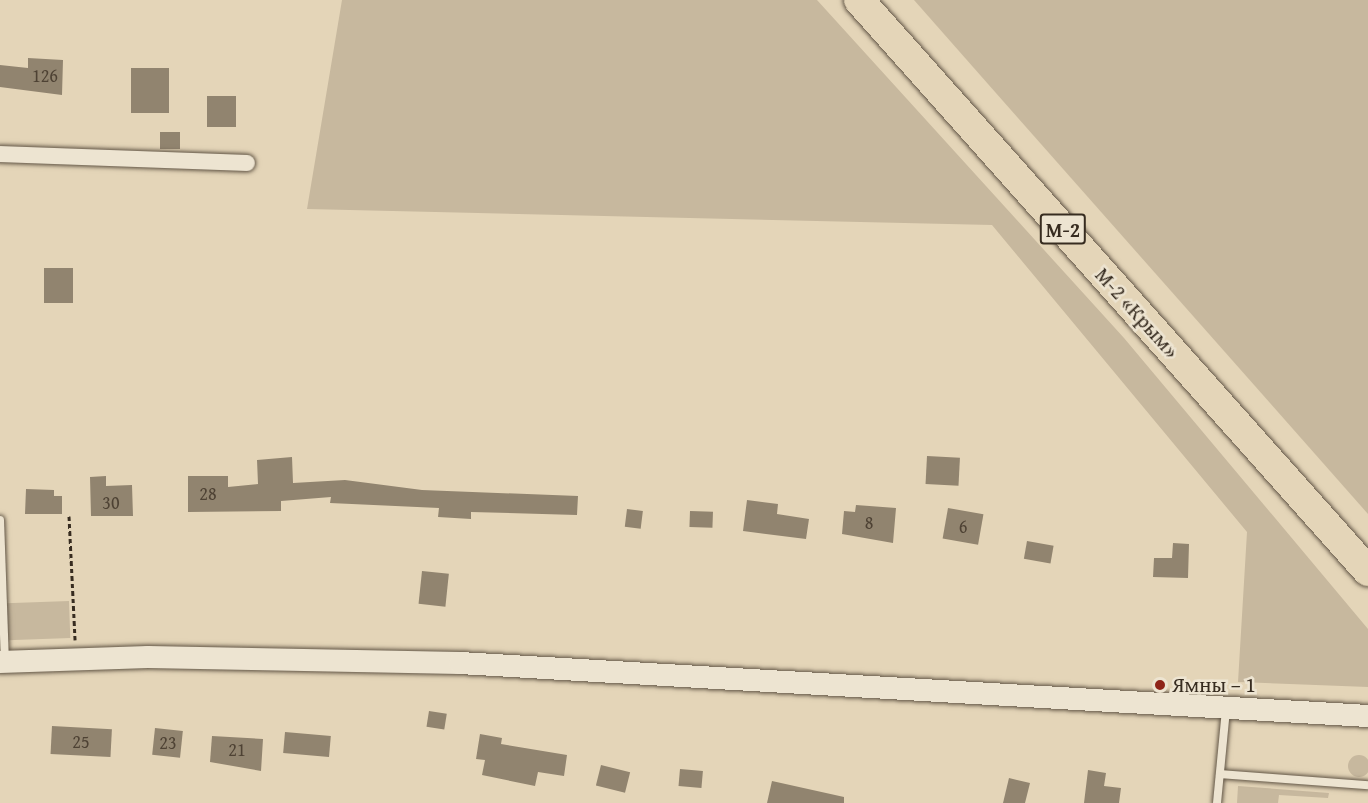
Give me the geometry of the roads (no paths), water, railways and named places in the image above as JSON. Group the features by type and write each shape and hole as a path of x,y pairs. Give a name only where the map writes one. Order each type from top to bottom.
{"highway":[{"name":"М-2 «Крым»","path":"859,0 1368,572"}],"main road":[{"path":"2,662 76,658 483,664 1365,714"}],"street":[{"path":"0,154 247,163"}],"lane":[{"path":"0,520 2,662"},
{"path":"1217,803 1227,706"},
{"path":"1220,774 1368,785"}],"place":[{"name":"Ямны – 1","path":"1160,685"}]}
